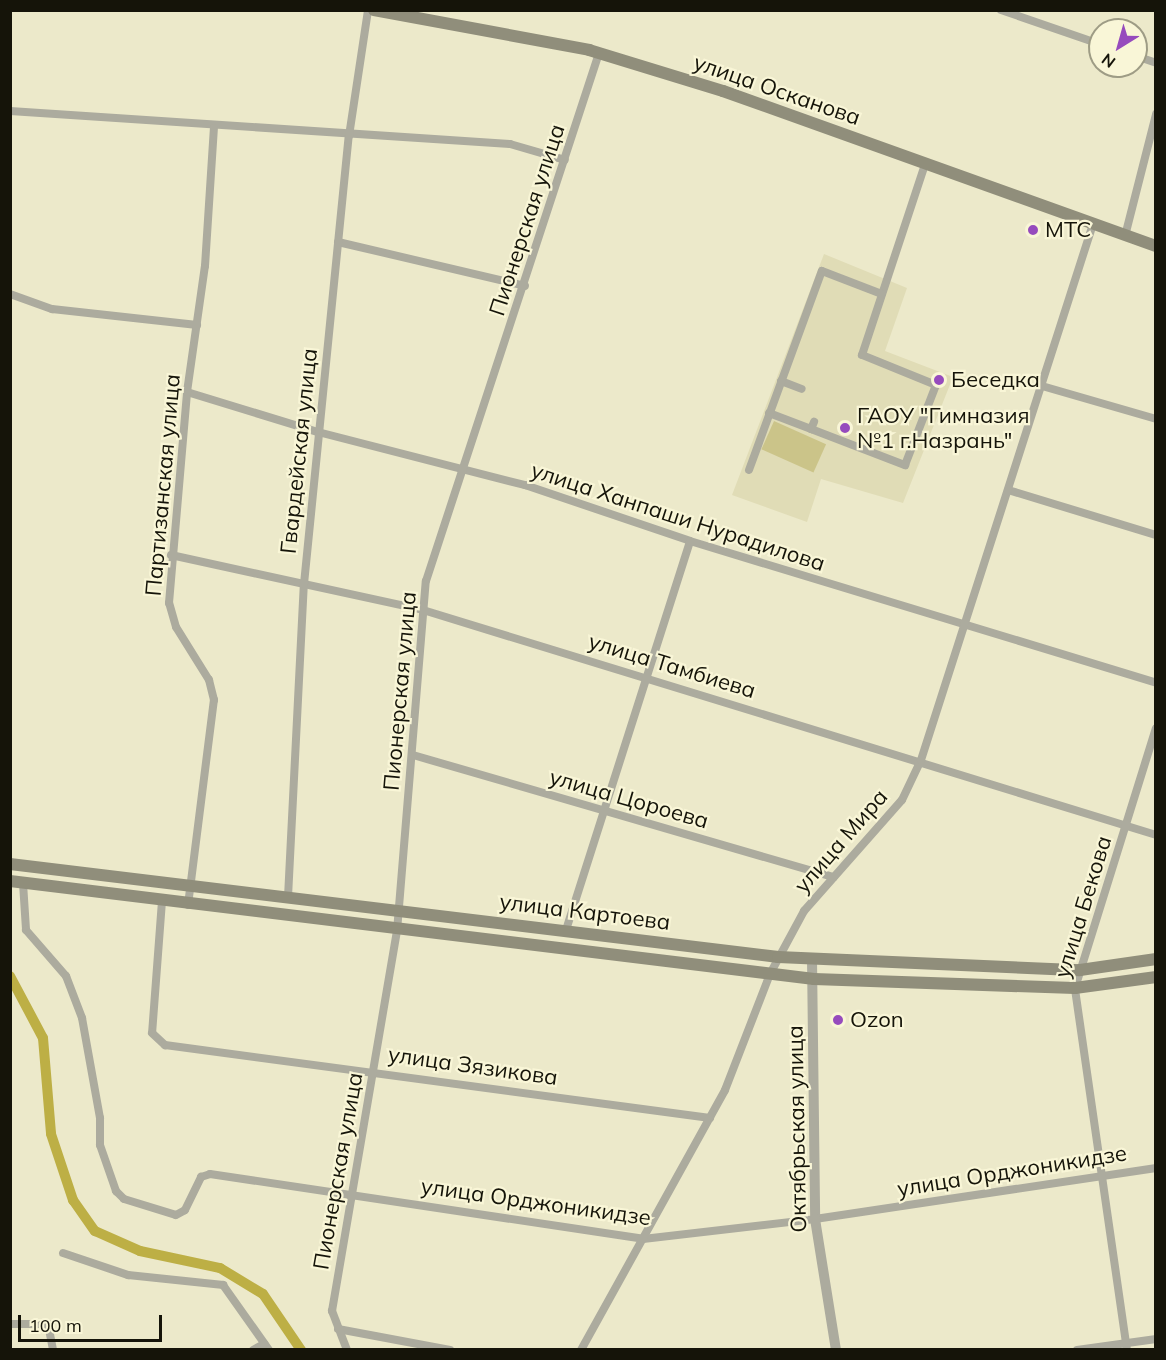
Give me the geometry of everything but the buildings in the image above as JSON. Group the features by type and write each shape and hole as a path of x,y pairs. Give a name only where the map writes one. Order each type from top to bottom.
{"main road":[{"name":"улица Осканова","path":"374,10 599,53 723,91 1155,246"},
{"name":"улица Картоева","path":"10,864 778,957 1080,970 1155,959"},
{"name":"улица Картоева","path":"17,882 397,931 814,978 1075,988 1155,977"}],"street":[{"name":"Гвардейская улица","path":"288,897 304,584 349,135 368,10"},
{"path":"1001,10 1088,40"},
{"name":"Пионерская улица","path":"347,1350 332,1311 397,931 426,581 465,472 599,53"},
{"path":"10,111 214,128 510,144 565,160"},
{"path":"1125,236 1155,114"},
{"name":"Партизанская улица","path":"188,904 214,700 209,680 172,611 171,555 187,392 197,325 214,128"},
{"path":"770,413 813,426 905,465 936,385 862,355 925,165"},
{"name":"улица Мира","path":"581,1350 710,1118 770,974 804,911 902,800 921,760 1093,224"},
{"path":"338,242 525,286"},
{"path":"749,470 822,271 882,294"},
{"path":"10,294 52,309 197,325"},
{"path":"781,381 802,389"},
{"path":"1042,386 1155,419"},
{"name":"улица Ханпаши Нурадилова","path":"187,392 318,432 465,472 525,485 690,541 964,627 1155,683"},
{"path":"1008,490 1155,535"},
{"path":"566,930 602,811 690,541"},
{"name":"улица Тамбиева","path":"171,555 423,610 921,760 1155,835"},
{"name":"улица Бекова","path":"1126,1346 1099,1175 1075,988 1155,728"},
{"name":"улица Цороева","path":"413,755 834,877"},
{"name":"улица Орджоникидзе","path":"17,882 26,930 66,976 82,1018 100,1118 100,1145 119,1196 181,1214 196,1183 210,1174 643,1239 815,1219 1155,1167"},
{"name":"улица Зязикова","path":"162,901 152,1033 157,1041 710,1118"},
{"name":"Октябрьская улица","path":"812,959 815,1219 836,1350"},
{"path":"63,1253 128,1275 223,1286 266,1347 253,1350"},
{"path":"10,1324 48,1324 53,1350"},
{"path":"338,1329 450,1350"},
{"path":"1077,1350 1126,1346 1155,1339"}],"shaded area":[{"name":"ГАОУ \"Гимназия №1 г.Назрань\"","path":"824,254 907,288 885,351 953,377 903,503 821,479 807,522 732,495"},
{"path":"774,421 826,444 813,473 761,449"}],"waterway":[{"path":"10,976 43,1038 51,1134 73,1200 95,1231 140,1251 220,1268 263,1294 301,1350"}],"place":[{"name":"МТС","path":"1033,230"},
{"name":"Беседка","path":"939,380"},
{"name":"ГАОУ \"Гимназия №1 г.Назрань\"","path":"845,428"},
{"name":"Ozon","path":"838,1020"}]}
